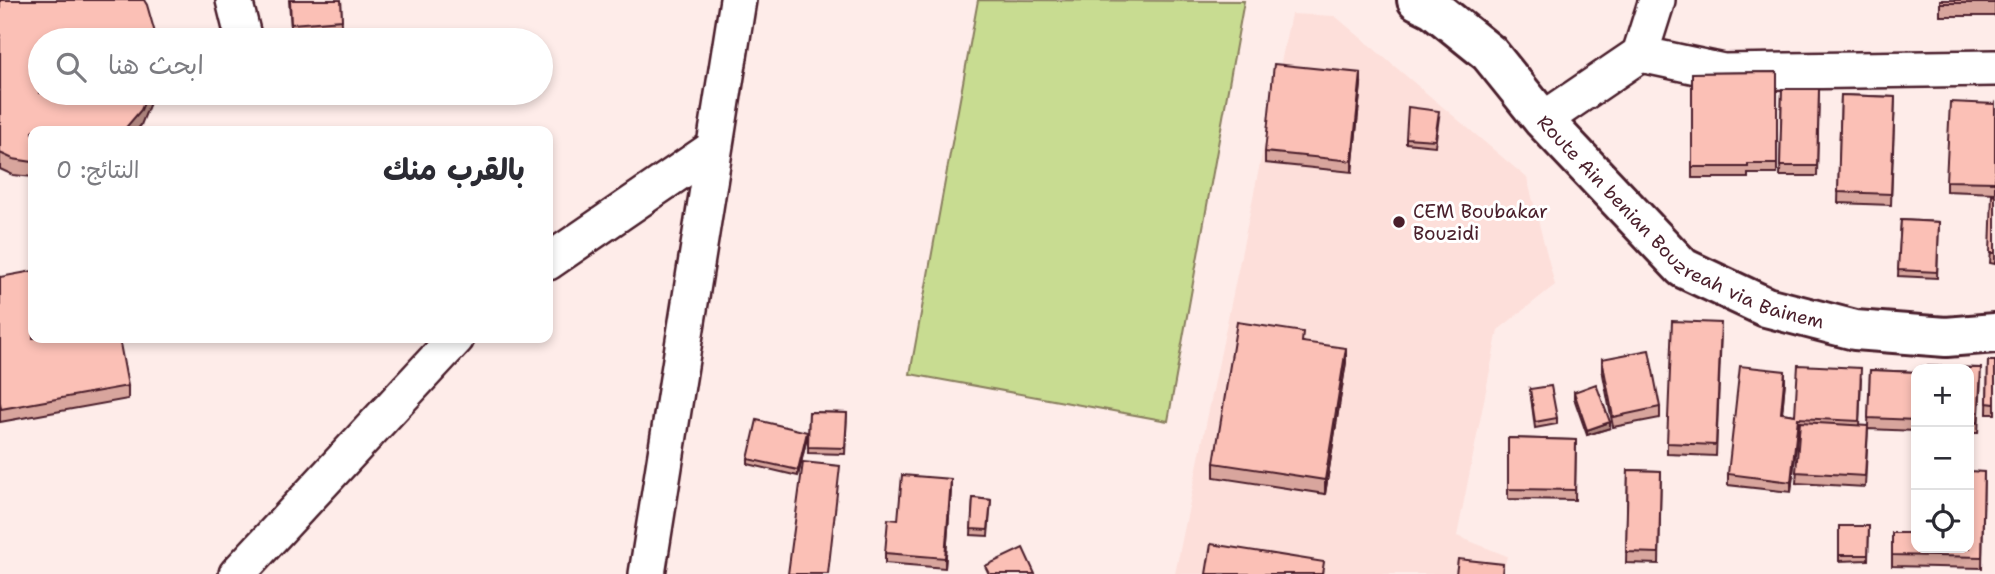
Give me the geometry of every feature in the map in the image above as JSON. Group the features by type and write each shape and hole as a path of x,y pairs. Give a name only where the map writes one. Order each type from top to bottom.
{"main road":[{"name":"Route Ain benian Bouzreah via Bainem","path":"1417,0 1433,8 1489,53 1542,121 1684,268 1766,307 1855,330 1946,337 1995,333"}],"street":[{"path":"234,0 241,28"},
{"path":"647,574 738,0"},
{"path":"1542,121 1640,54 1657,0"},
{"path":"1640,54 1724,72 1995,68"},
{"path":"553,259 714,148"},
{"path":"237,574 451,343"}],"shaded area":[{"path":"1291,14 1335,16 1527,178 1555,285 1498,330 1457,536 1507,556 1503,574 1175,574"}],"green space":[{"path":"978,0 1244,1 1168,421 910,374"}],"building":[{"path":"0,0 144,0 154,28 28,28 28,105 143,105 127,126 28,126 28,161 0,153"},
{"path":"290,0 341,0 342,20 291,24"},
{"path":"1940,0 1995,0 1995,3 1940,3"},
{"path":"1274,64 1361,73 1352,161 1265,152"},
{"path":"1777,72 1777,164 1692,167 1692,73"},
{"path":"1782,89 1819,89 1817,166 1780,166"},
{"path":"1841,95 1895,97 1891,194 1838,192"},
{"path":"1950,102 1995,104 1995,182 1946,181"},
{"path":"1408,107 1439,111 1435,140 1406,138"},
{"path":"1992,194 1995,195 1995,253 1990,253"},
{"path":"1901,220 1939,222 1937,272 1898,270"},
{"path":"28,272 28,343 120,343 128,386 1,409 0,277"},
{"path":"1672,321 1721,323 1716,445 1667,443"},
{"path":"1237,322 1303,332 1302,342 1346,348 1325,480 1214,463"},
{"path":"1649,350 1660,407 1613,417 1602,359"},
{"path":"1988,361 1995,361 1995,404 1987,403"},
{"path":"1798,365 1861,368 1859,421 1798,418 1791,482 1728,474 1740,366 1785,371 1781,413 1795,415"},
{"path":"1974,368 1981,368 1978,423 1974,423"},
{"path":"1870,370 1911,372 1911,420 1868,418"},
{"path":"1596,384 1610,422 1587,430 1574,392"},
{"path":"1551,386 1557,418 1535,422 1530,389"},
{"path":"809,412 847,413 845,448 808,447"},
{"path":"757,420 807,432 798,470 748,459"},
{"path":"1800,422 1868,426 1865,476 1796,472"},
{"path":"1508,438 1576,440 1575,490 1508,489"},
{"path":"803,462 840,466 828,574 788,574"},
{"path":"1628,470 1661,471 1659,553 1626,552"},
{"path":"1974,471 1984,472 1982,557 1892,555 1892,533 1911,533 1911,553 1974,553"},
{"path":"902,475 951,479 945,558 885,553 888,519 898,520"},
{"path":"973,498 991,500 988,530 971,529"},
{"path":"1839,526 1869,526 1868,555 1839,555"},
{"path":"1211,544 1324,562 1322,574 1206,574"},
{"path":"1023,548 1035,574 989,574 985,566"},
{"path":"1458,559 1503,564 1502,574 1456,574"}],"place":[{"name":"CEM Boubakar Bouzidi","path":"1399,222"}]}
